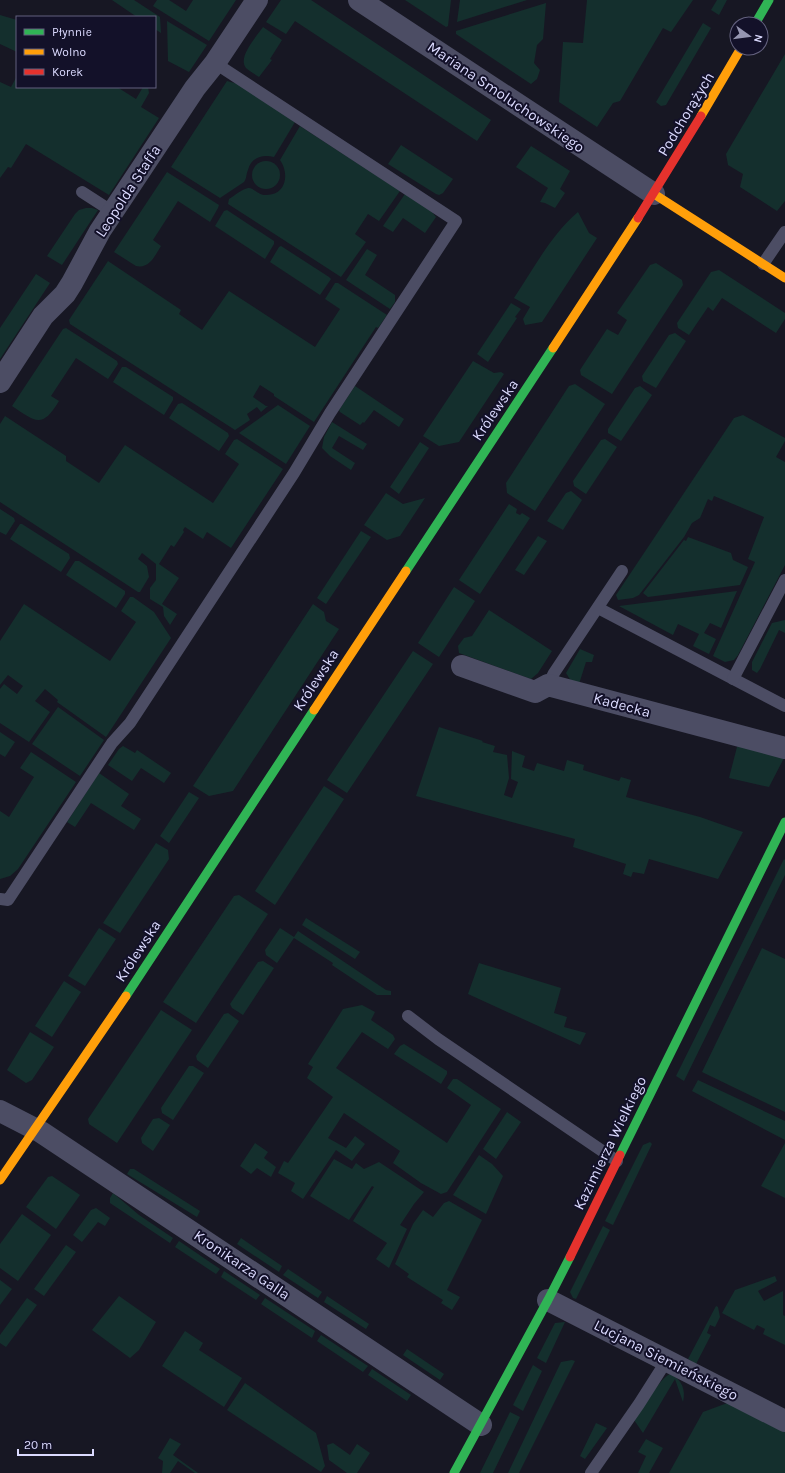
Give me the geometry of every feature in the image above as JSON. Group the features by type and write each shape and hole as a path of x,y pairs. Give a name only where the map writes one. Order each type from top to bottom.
{"street":[{"name":"Leopolda Staffa","path":"0,382 44,316 65,294 100,231 257,0"},
{"name":"Mariana Smoluchowskiego","path":"359,0 654,194"},
{"path":"761,16 770,0"},
{"name":"Podchorążych","path":"654,194 736,56"},
{"path":"654,194 785,278"},
{"name":"Królewska","path":"0,1180 130,989 654,194"},
{"path":"462,666 535,692 548,685"},
{"name":"Kadecka","path":"548,685 785,748"},
{"name":"Kazimierza Wielkiego","path":"454,1473 548,1300 785,822"},
{"name":"Kronikarza Galla","path":"0,1111 36,1129 481,1425"},
{"name":"Lucjana Siemieńskiego","path":"548,1300 785,1421"}],"lane":[{"path":"0,899 8,900 112,743 130,723 294,473 330,413 456,220 215,63"},
{"path":"82,192 113,212"},
{"path":"763,264 785,232"},
{"path":"548,685 622,572"},
{"path":"733,679 785,580"},
{"path":"598,608 785,706"},
{"path":"408,1016 438,1039 617,1161"},
{"path":"591,1473 639,1404 667,1360"}],"green space":[{"path":"112,0 134,0 160,17 161,33 156,30 156,16 136,16"},
{"path":"157,0 169,0 186,11 193,0 236,0 209,41 153,6"},
{"path":"281,0 311,0 491,120 477,141 295,21 286,34 266,22"},
{"path":"405,0 451,0 448,26 446,27"},
{"path":"460,0 527,0 457,22"},
{"path":"587,0 693,0 671,32 663,28 620,101 613,103 597,127 559,102 563,42 583,43"},
{"path":"717,0 727,0 719,15 711,10"},
{"path":"546,3 543,39 537,45 534,63 540,70 537,79 531,84 456,34 456,31"},
{"path":"0,15 16,20 16,52 0,44"},
{"path":"167,21 207,45 189,72 168,61"},
{"path":"703,23 711,28 666,105 661,106 656,102"},
{"path":"263,27 282,40 270,59 272,60 259,77 246,68 244,58 249,47"},
{"path":"785,54 785,201 777,211 740,187 743,174 728,165 726,154"},
{"path":"16,78 16,88 119,88 136,99 142,88 148,88 149,93 141,107 159,118 109,195 26,144 11,168 8,167 0,178 0,82 11,87"},
{"path":"227,81 238,84 295,122 274,157 262,156 255,159 247,172 244,182 220,198 171,167"},
{"path":"300,126 400,191 379,221 368,214 355,234 366,242 341,277 228,204 229,199 246,189 250,188 260,194 265,195 278,192 282,188 285,172 280,160"},
{"path":"401,145 453,179 443,193 439,195 436,194 388,164"},
{"path":"531,146 570,171 560,189 565,193 555,208 540,202 548,188 516,167"},
{"path":"266,161 276,165 280,175 276,185 266,189 256,185 252,175 256,165"},
{"path":"167,172 219,205 210,222 178,201 153,240 161,246 154,257 145,265 136,266 114,252"},
{"path":"405,194 432,212 436,217 425,233 403,218 393,232 383,226"},
{"path":"86,208 98,210 62,265 47,256 75,214 79,210"},
{"path":"227,210 274,241 274,244 265,259 215,226 224,211"},
{"path":"578,212 589,233 597,238 542,322 525,325 523,319 530,307 514,298 551,241"},
{"path":"281,246 331,279 320,295 270,262"},
{"path":"367,249 377,255 365,275 395,295 395,302 390,309 346,280"},
{"path":"108,261 181,310 179,314 202,330 229,291 315,347 340,309 325,299 335,283 338,283 387,315 378,328 376,327 314,422 260,385 253,397 268,406 261,412 257,407 247,414 250,420 235,430 70,324 69,320"},
{"path":"656,263 682,280 683,285 612,394 581,375 580,370 607,329 618,335 627,320 617,313 650,265"},
{"path":"719,270 785,313 785,319 776,333 722,298 713,311 708,307 689,335 678,328 677,323 711,272"},
{"path":"36,274 50,283 0,359 0,328"},
{"path":"511,303 521,309 515,317 517,318 488,362 477,354"},
{"path":"66,328 117,361 118,364 108,379 76,358 51,396 59,401 53,410 43,419 33,419 12,406 63,329"},
{"path":"675,333 686,341 656,388 643,381 642,376 669,335"},
{"path":"473,361 494,373 501,372 504,374 459,442 439,446 423,436"},
{"path":"122,367 126,367 173,397 173,400 164,415 113,382"},
{"path":"575,384 605,404 535,511 507,493 506,483 569,386"},
{"path":"355,386 404,419 399,427 374,410 364,423 363,422 360,425 340,412 339,410"},
{"path":"640,386 652,395 621,441 608,433 608,429 635,388"},
{"path":"182,403 228,433 229,436 219,451 169,418 178,404"},
{"path":"278,405 310,426 286,464 239,433"},
{"path":"743,415 785,438 785,441 776,457 785,462 785,565 738,655 734,660 725,662 713,656 755,562 748,559 764,517 714,496 712,501 708,499 700,518 692,523 684,537 639,595 633,598 618,600 616,595 734,418"},
{"path":"5,416 66,456 66,461 99,483 125,445 213,503 239,464 225,454 234,440 237,439 283,469 231,548 207,532 203,539 185,527 183,530 184,532 174,547 171,545 159,564 179,578 162,604 177,614 170,625 164,616 163,607 150,599 150,588 156,580 156,564 142,553 138,559 147,566 149,577 140,592 138,592 0,502 0,424"},
{"path":"332,422 367,444 363,450 339,436 332,448 355,463 351,470 330,456 322,448 324,437"},
{"path":"605,439 617,447 586,494 574,486 573,481 601,440"},
{"path":"420,442 429,448 399,494 390,487"},
{"path":"571,491 582,500 563,530 547,521 566,493"},
{"path":"386,493 403,504 425,498 400,536 387,540 364,525"},
{"path":"509,504 517,509 516,513 520,515 522,513 530,518 480,594 459,580"},
{"path":"0,509 14,518 15,521 6,535 0,532"},
{"path":"20,524 69,554 70,558 61,572 10,539"},
{"path":"361,531 371,537 326,604 317,598"},
{"path":"538,536 547,541 524,575 515,570"},
{"path":"688,537 731,553 733,560 748,567 740,585 648,597 643,593 684,540 686,541"},
{"path":"75,561 79,561 125,591 125,594 116,608 66,575"},
{"path":"454,587 475,601 439,657 418,643"},
{"path":"737,591 721,628 710,623 704,633 716,639 709,654 693,646 699,634 678,624 673,635 619,606"},
{"path":"130,597 133,597 154,612 171,638 106,737 57,702 58,700 45,689 35,701 50,712 29,742 0,723 0,689 4,684 17,694 23,686 8,675 0,685 0,641 24,604 110,661 136,622 121,611"},
{"path":"313,604 324,612 326,621 339,629 233,791 209,796 193,786"},
{"path":"489,610 552,651 538,673 531,679 459,653 458,646 464,638 472,636"},
{"path":"785,620 785,633 779,630 757,673 752,670 752,662 772,623"},
{"path":"580,649 594,655 592,662 586,662 579,684 571,681 566,673"},
{"path":"413,651 433,664 347,793 327,780"},
{"path":"58,707 104,740 80,776 32,744"},
{"path":"439,727 483,741 482,742 495,746 493,752 507,755 509,778 504,795 512,798 518,782 511,779 512,751 525,756 522,767 534,771 537,763 564,771 567,760 584,765 583,770 619,781 621,777 631,780 626,797 700,817 743,832 718,879 649,859 644,874 633,872 631,877 623,874 626,864 573,847 575,839 416,796"},
{"path":"0,732 15,742 5,757 0,754"},
{"path":"738,743 784,758 769,787 729,778"},
{"path":"123,746 135,753 137,750 171,773 164,783 141,768 132,781 108,765 119,749"},
{"path":"31,752 76,782 18,869 10,876 0,879 0,811 9,817 34,777 20,768"},
{"path":"99,773 129,794 121,806 141,819 134,830 91,803 75,827 67,822"},
{"path":"324,786 344,799 275,905 255,891"},
{"path":"189,792 199,798 169,843 160,836"},
{"path":"156,843 168,850 169,859 120,933 103,923"},
{"path":"784,859 785,875 684,1081 676,1076"},
{"path":"239,895 268,914 196,1023 163,1002 234,896"},
{"path":"306,918 360,952 355,959 302,925"},
{"path":"99,928 116,939 85,986 68,976"},
{"path":"280,928 294,937 298,931 386,990 391,991 391,995 377,995 332,965 333,963 294,938 277,963 266,955 265,950"},
{"path":"762,948 785,959 785,1112 702,1072"},
{"path":"263,961 274,968 243,1015 232,1008 230,1004 258,962"},
{"path":"479,963 561,988 554,1013 567,1017 564,1027 586,1033 580,1045 468,994"},
{"path":"64,981 81,992 52,1037 35,1026"},
{"path":"362,1005 375,1012 371,1020 393,1035 395,1039 388,1049 362,1032 336,1068 447,1143 471,1105 447,1088 453,1079 457,1079 501,1109 447,1192 441,1194 421,1183 393,1163 400,1151 344,1113 328,1138 346,1148 355,1136 365,1144 352,1161 336,1150 303,1199 291,1191 295,1183 278,1173 284,1161 288,1163 333,1097 307,1078 313,1067 308,1064 343,1009"},
{"path":"161,1010 192,1030 117,1143 89,1124 88,1119"},
{"path":"228,1013 239,1021 208,1068 197,1060 196,1056 224,1014"},
{"path":"30,1032 54,1047 32,1080 26,1083 7,1070"},
{"path":"404,1044 447,1071 447,1074 441,1084 394,1054 400,1046"},
{"path":"189,1066 193,1066 204,1073 173,1120 162,1113 161,1108"},
{"path":"698,1080 785,1121 785,1140 692,1091"},
{"path":"507,1112 521,1122 496,1159 483,1149"},
{"path":"159,1118 170,1125 153,1151 142,1143 141,1138 153,1119"},
{"path":"650,1142 652,1144 613,1225 605,1221 643,1145"},
{"path":"255,1143 268,1152 264,1158 276,1167 271,1177 257,1168 251,1174 240,1166"},
{"path":"785,1143 785,1198 761,1186"},
{"path":"479,1155 492,1164 503,1176 486,1214 453,1195"},
{"path":"334,1159 352,1169 356,1163 364,1169 379,1162 424,1192 400,1225 407,1229 389,1268 376,1259 387,1243 353,1221 374,1187 372,1186 349,1220 310,1196"},
{"path":"130,1169 134,1169 200,1211 197,1217 127,1174"},
{"path":"52,1176 80,1195 56,1229 26,1207 48,1177"},
{"path":"113,1193 139,1215 173,1238 170,1243 110,1203 110,1198"},
{"path":"449,1201 482,1220 447,1290 460,1297 452,1310 441,1303 443,1300 407,1277 409,1274 395,1264 413,1224 423,1210 433,1217 444,1203"},
{"path":"96,1208 110,1218 105,1226 98,1222 82,1242 73,1235 91,1210"},
{"path":"22,1214 51,1235 18,1281 0,1268 0,1244"},
{"path":"603,1226 610,1230 576,1299 573,1298 570,1292"},
{"path":"241,1238 282,1266 279,1272 237,1244"},
{"path":"179,1241 220,1269 216,1274 175,1247"},
{"path":"66,1245 76,1252 44,1296 34,1289"},
{"path":"288,1269 322,1292 318,1298 283,1275"},
{"path":"224,1271 260,1295 256,1300 221,1277"},
{"path":"775,1276 777,1281 758,1291 764,1301 783,1291 785,1345 763,1334 765,1329 757,1325 754,1330 722,1313 735,1290"},
{"path":"0,1280 12,1289 0,1305"},
{"path":"119,1296 156,1322 139,1350 130,1358 92,1330"},
{"path":"327,1296 369,1324 366,1329 324,1302"},
{"path":"27,1298 37,1305 6,1347 0,1343 0,1335"},
{"path":"265,1298 315,1331 312,1338 261,1304"},
{"path":"716,1306 718,1307 720,1317 715,1327 710,1325 707,1333 711,1335 696,1364 688,1359"},
{"path":"565,1322 546,1363 537,1358 555,1323"},
{"path":"185,1331 203,1343 199,1350 242,1378 224,1407 162,1366"},
{"path":"321,1335 368,1366 363,1372 317,1341"},
{"path":"407,1349 444,1374 440,1380 403,1355"},
{"path":"572,1360 575,1361 519,1473 508,1473 561,1362"},
{"path":"533,1365 542,1371 523,1411 513,1405"},
{"path":"372,1369 411,1395 407,1401 368,1375"},
{"path":"670,1374 678,1379 682,1385 684,1393 683,1402 675,1379 643,1433 634,1420 661,1381"},
{"path":"245,1383 316,1433 325,1466 321,1472 227,1410"},
{"path":"730,1402 785,1430 785,1473 669,1473 703,1412"},
{"path":"510,1412 520,1417 493,1473 480,1473"},
{"path":"596,1423 607,1428 585,1459 580,1456"},
{"path":"170,1438 181,1444 173,1455 198,1473 195,1473 178,1461 170,1473 162,1473 163,1461 158,1458"},
{"path":"646,1439 663,1448 649,1473 638,1473 646,1456 638,1452"},
{"path":"333,1443 350,1455 357,1444 370,1453 357,1473 347,1473 329,1460 327,1445"}],"traffic: fast":[{"path":"760,16 769,0"},
{"path":"406,571 553,348"},
{"path":"126,996 314,710"},
{"path":"620,1155 785,822"},
{"path":"454,1473 570,1257"}],"traffic: slow":[{"path":"701,116 736,56"},
{"path":"654,194 785,278"},
{"path":"553,348 638,218"},
{"path":"314,710 406,571"},
{"path":"0,1180 126,996"}],"traffic: jam":[{"path":"638,218 701,116"},
{"path":"570,1257 620,1155"}]}
